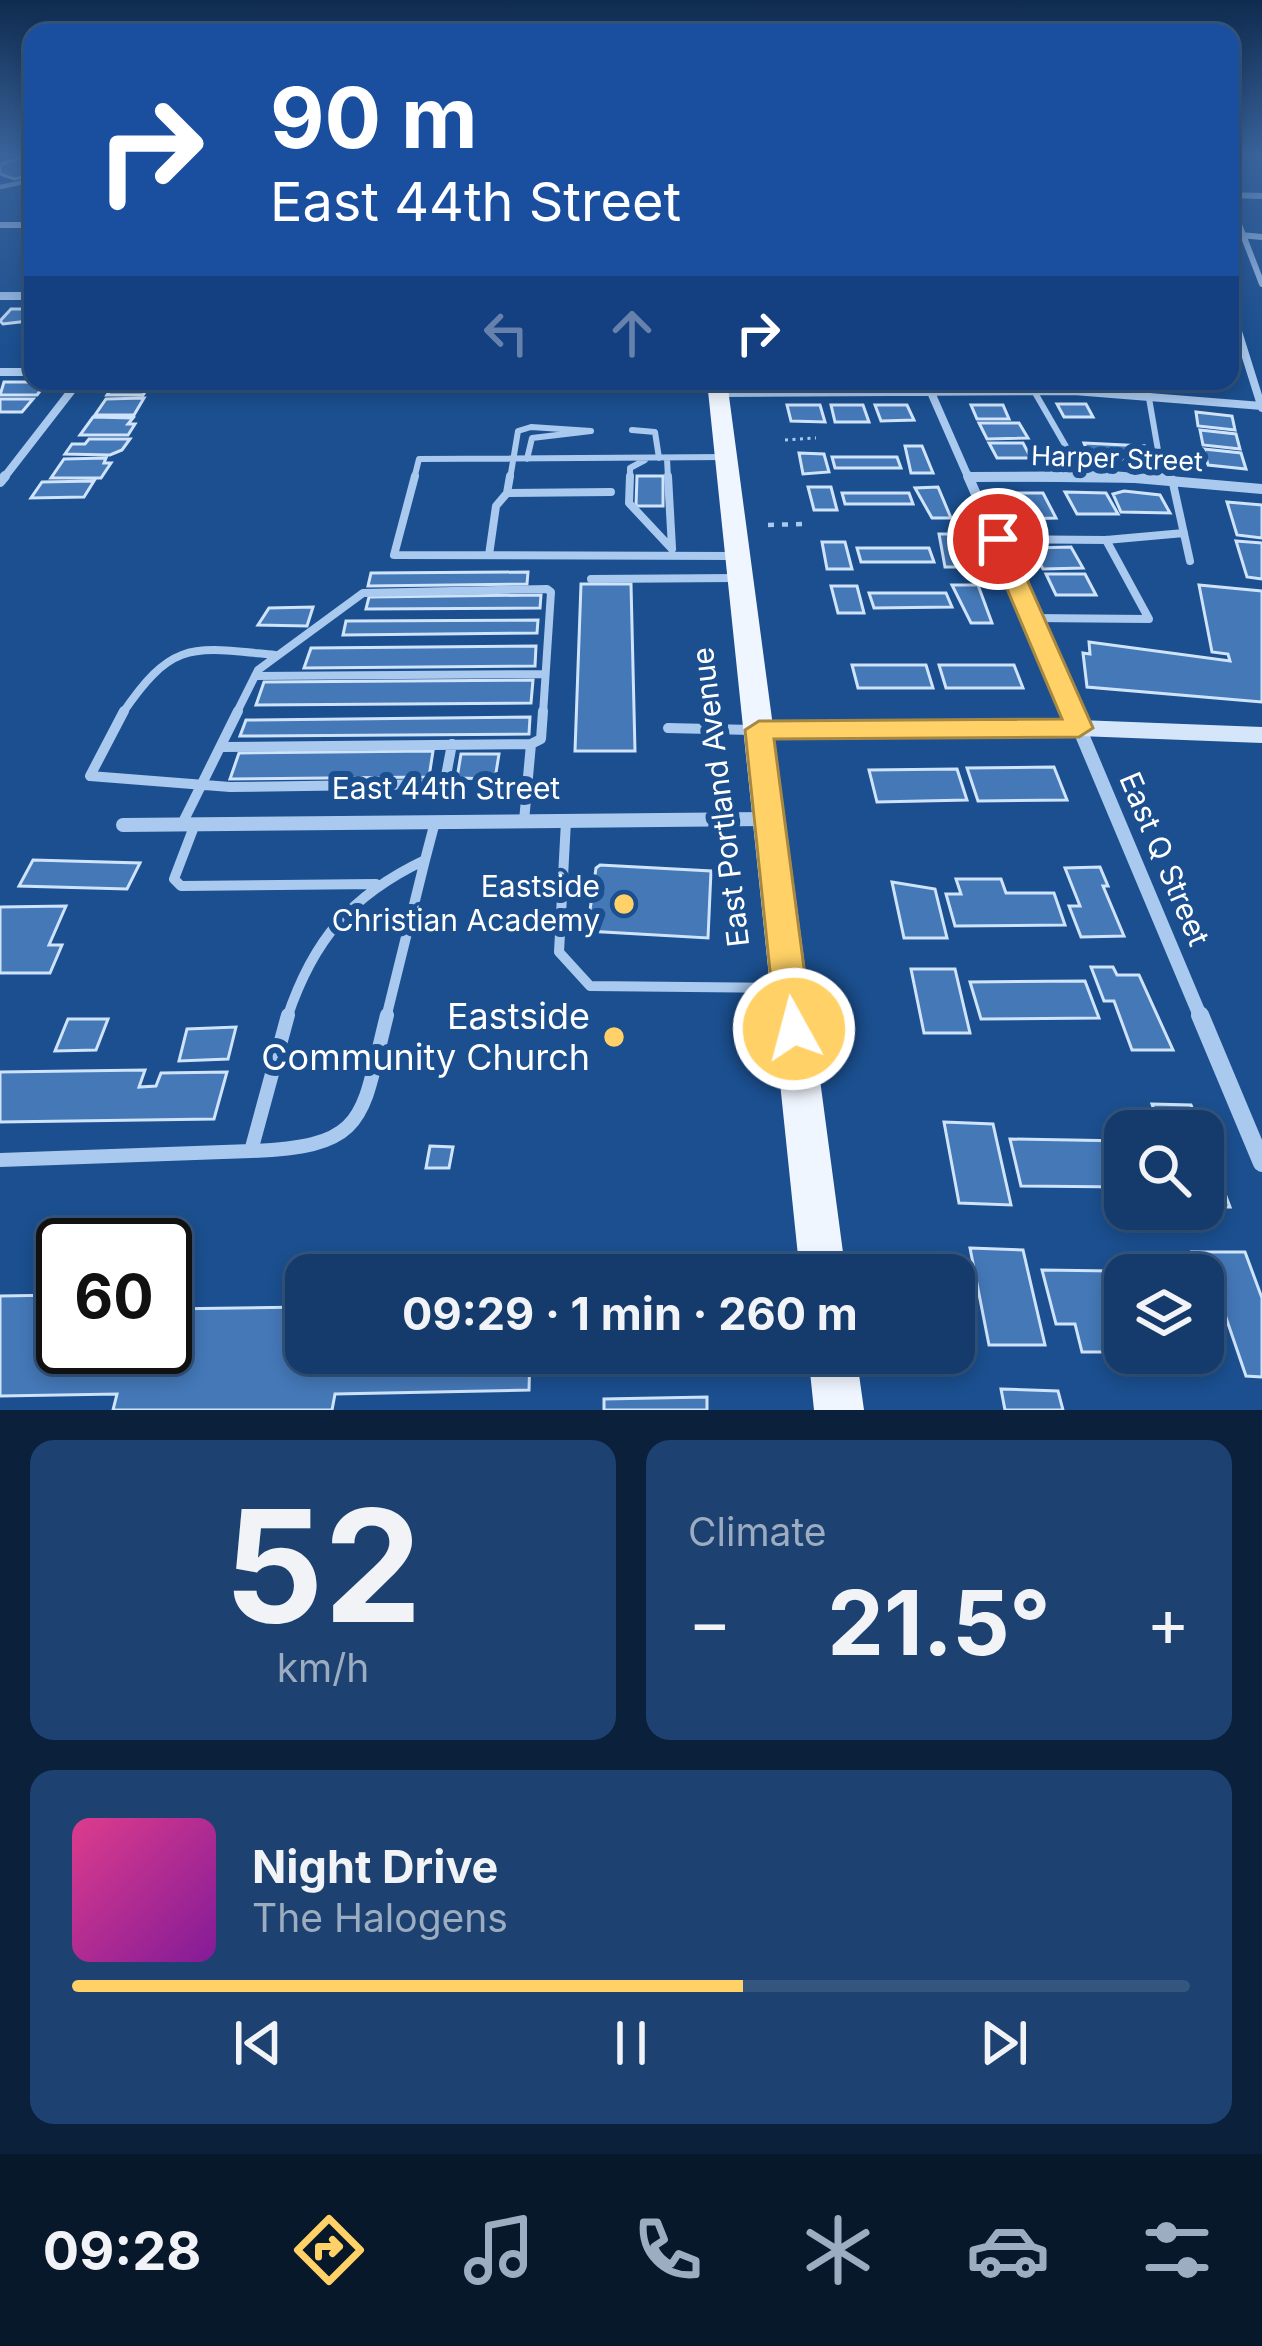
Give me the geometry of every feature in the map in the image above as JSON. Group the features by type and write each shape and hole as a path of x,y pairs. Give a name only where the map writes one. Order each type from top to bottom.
{"main road":[{"name":"East Portland Avenue","path":"718,390 821,1254"},
{"path":"835,1374 839,1410"}],"street":[{"path":"1239,224 1262,283"},
{"path":"1239,235 1262,237"},
{"path":"1013,390 1149,394 1262,406 1239,346"},
{"path":"4,479 72,390"},
{"name":"East Q Street","path":"930,390 1032,618 1262,1162"},
{"name":"Harper Street","path":"970,477 1167,479 1262,489"},
{"path":"759,730 1079,728 1262,735"},
{"name":"East 44th Street","path":"123,824 770,819"}],"lane":[{"path":"1148,390 1190,561"},
{"path":"1034,391 1083,476"},
{"path":"489,555 496,506 507,493 516,435 524,428 591,430 532,438 527,459"},
{"path":"632,430 655,432 672,552"},
{"path":"726,457 419,459 394,555 672,552 739,567"},
{"path":"659,458 630,468 629,502 672,552"},
{"path":"507,493 611,492"},
{"path":"998,539 1106,540 1184,533"},
{"path":"1032,618 1149,619 1106,540"},
{"path":"591,579 739,567"},
{"path":"223,747 531,744 541,739 551,592 363,593 274,656 255,676 202,781 174,879 181,886 376,884"},
{"path":"274,656 190,650 170,659 136,694 89,771 95,778 125,783 202,781 230,787 440,784 446,781 452,744"},
{"path":"255,676 545,674"},
{"path":"668,728 759,730"},
{"path":"524,821 531,744"},
{"path":"566,821 559,952 590,986 789,988"},
{"path":"0,1160 312,1148 346,1134 365,1102 435,822"},
{"path":"251,1151 299,981 328,930 376,884 425,860"}],"path":[{"path":"785,440 816,438"},
{"path":"768,525 805,524"}],"building":[{"path":"11,309 24,309 24,321 0,321"},
{"path":"4,382 24,382 24,390 41,390 37,395 0,395"},
{"path":"110,390 146,390 143,395 107,395"},
{"path":"144,398 134,415 95,415 106,399"},
{"path":"0,399 33,399 22,412 0,412"},
{"path":"1057,404 1086,404 1093,417 1064,417"},
{"path":"787,405 820,405 825,422 791,421"},
{"path":"831,405 863,405 869,422 835,422"},
{"path":"875,405 907,405 914,420 881,421"},
{"path":"971,405 1003,405 1009,419 977,419"},
{"path":"1196,412 1232,416 1235,430 1198,426"},
{"path":"93,417 133,418 128,424 135,424 128,435 80,435"},
{"path":"979,423 1019,423 1028,438 987,439"},
{"path":"1200,430 1236,434 1240,449 1203,445"},
{"path":"89,439 130,439 110,455 65,454 72,444 85,444"},
{"path":"989,443 1023,443 1031,458 997,458"},
{"path":"1084,443 1145,446 1152,460 1090,458"},
{"path":"905,446 922,446 933,473 911,473"},
{"path":"1204,449 1241,453 1246,469 1208,465"},
{"path":"799,453 824,454 829,472 803,474"},
{"path":"832,457 897,457 901,468 835,468"},
{"path":"106,458 104,463 111,463 101,478 51,478 64,459"},
{"path":"637,476 663,476 663,506 636,506"},
{"path":"94,481 84,497 31,498 42,482"},
{"path":"808,487 831,487 837,510 814,510"},
{"path":"938,487 951,518 932,518 915,488"},
{"path":"1065,492 1106,493 1118,514 1077,514"},
{"path":"842,493 909,493 913,504 845,504"},
{"path":"1008,493 1043,493 1056,518 1020,519"},
{"path":"1113,494 1160,495 1170,513 1121,512"},
{"path":"1227,502 1262,505 1262,538 1237,535"},
{"path":"939,534 957,534 970,567 945,567"},
{"path":"1236,541 1262,543 1262,579 1247,577"},
{"path":"822,542 845,542 852,569 827,569"},
{"path":"1071,547 1083,568 1043,569 1032,548"},
{"path":"857,548 929,548 934,562 861,562"},
{"path":"528,572 527,584 368,586 371,573"},
{"path":"1046,574 1085,574 1096,595 1056,595"},
{"path":"581,584 631,584 635,751 575,751"},
{"path":"952,585 978,585 992,623 971,623"},
{"path":"1199,585 1262,591 1262,702 1087,687 1083,653 1090,654 1089,642 1230,661 1228,654 1212,652"},
{"path":"831,586 857,586 864,613 838,613"},
{"path":"869,593 946,593 952,607 874,608"},
{"path":"541,595 540,608 366,609 369,597"},
{"path":"313,607 307,626 258,625 269,608"},
{"path":"538,620 537,633 343,635 346,621"},
{"path":"536,646 535,666 304,668 311,648"},
{"path":"852,665 926,665 933,688 858,688"},
{"path":"939,665 1014,665 1023,688 946,688"},
{"path":"533,680 531,703 256,705 264,682"},
{"path":"530,717 529,734 240,736 246,720"},
{"path":"433,751 429,777 230,779 239,753"},
{"path":"461,754 499,754 495,779 457,778"},
{"path":"1054,767 1067,800 978,801 967,768"},
{"path":"957,769 967,800 877,802 869,770"},
{"path":"33,860 140,863 127,889 19,886"},
{"path":"600,865 711,871 708,938 587,931"},
{"path":"1100,867 1124,936 1081,937 1069,906 1080,906 1065,868"},
{"path":"956,879 1001,879 1006,893 1054,893 1065,925 955,926 946,894 961,894"},
{"path":"892,882 935,889 947,938 904,938"},
{"path":"66,906 49,945 62,945 50,973 0,973 0,907"},
{"path":"1091,967 1113,967 1117,975 1139,975 1173,1050 1132,1050 1114,1001 1104,1001"},
{"path":"911,969 955,969 970,1033 924,1033"},
{"path":"1085,981 1099,1018 981,1019 970,982"},
{"path":"68,1019 108,1019 96,1050 55,1051"},
{"path":"236,1027 228,1059 179,1061 187,1029"},
{"path":"145,1070 139,1087 156,1086 161,1073 227,1072 214,1119 0,1122 0,1072"},
{"path":"1152,1104 1191,1105 1193,1110 1154,1110"},
{"path":"944,1122 993,1124 1011,1205 959,1203"},
{"path":"1010,1139 1104,1141 1104,1187 1021,1186"},
{"path":"430,1146 453,1147 449,1168 426,1168"},
{"path":"970,1248 1023,1250 1045,1345 989,1345 975,1254"},
{"path":"1245,1252 1262,1298 1262,1377 1246,1376 1224,1312 1224,1254 1193,1254"},
{"path":"1042,1270 1104,1271 1104,1352 1082,1352 1075,1324 1056,1324"},
{"path":"36,1295 36,1374 192,1374 192,1309 285,1307 285,1374 529,1374 529,1390 335,1394 332,1410 113,1410 117,1394 0,1396 0,1296"},
{"path":"1001,1389 1058,1391 1063,1410 1005,1410"},
{"path":"707,1397 707,1410 604,1410 604,1399"}],"place":[{"name":"Eastside Christian Academy","path":"624,904"},
{"name":"Eastside Community Church","path":"614,1037"}],"route":[{"path":"794,1029 759,730 1079,728 998,539"}]}
